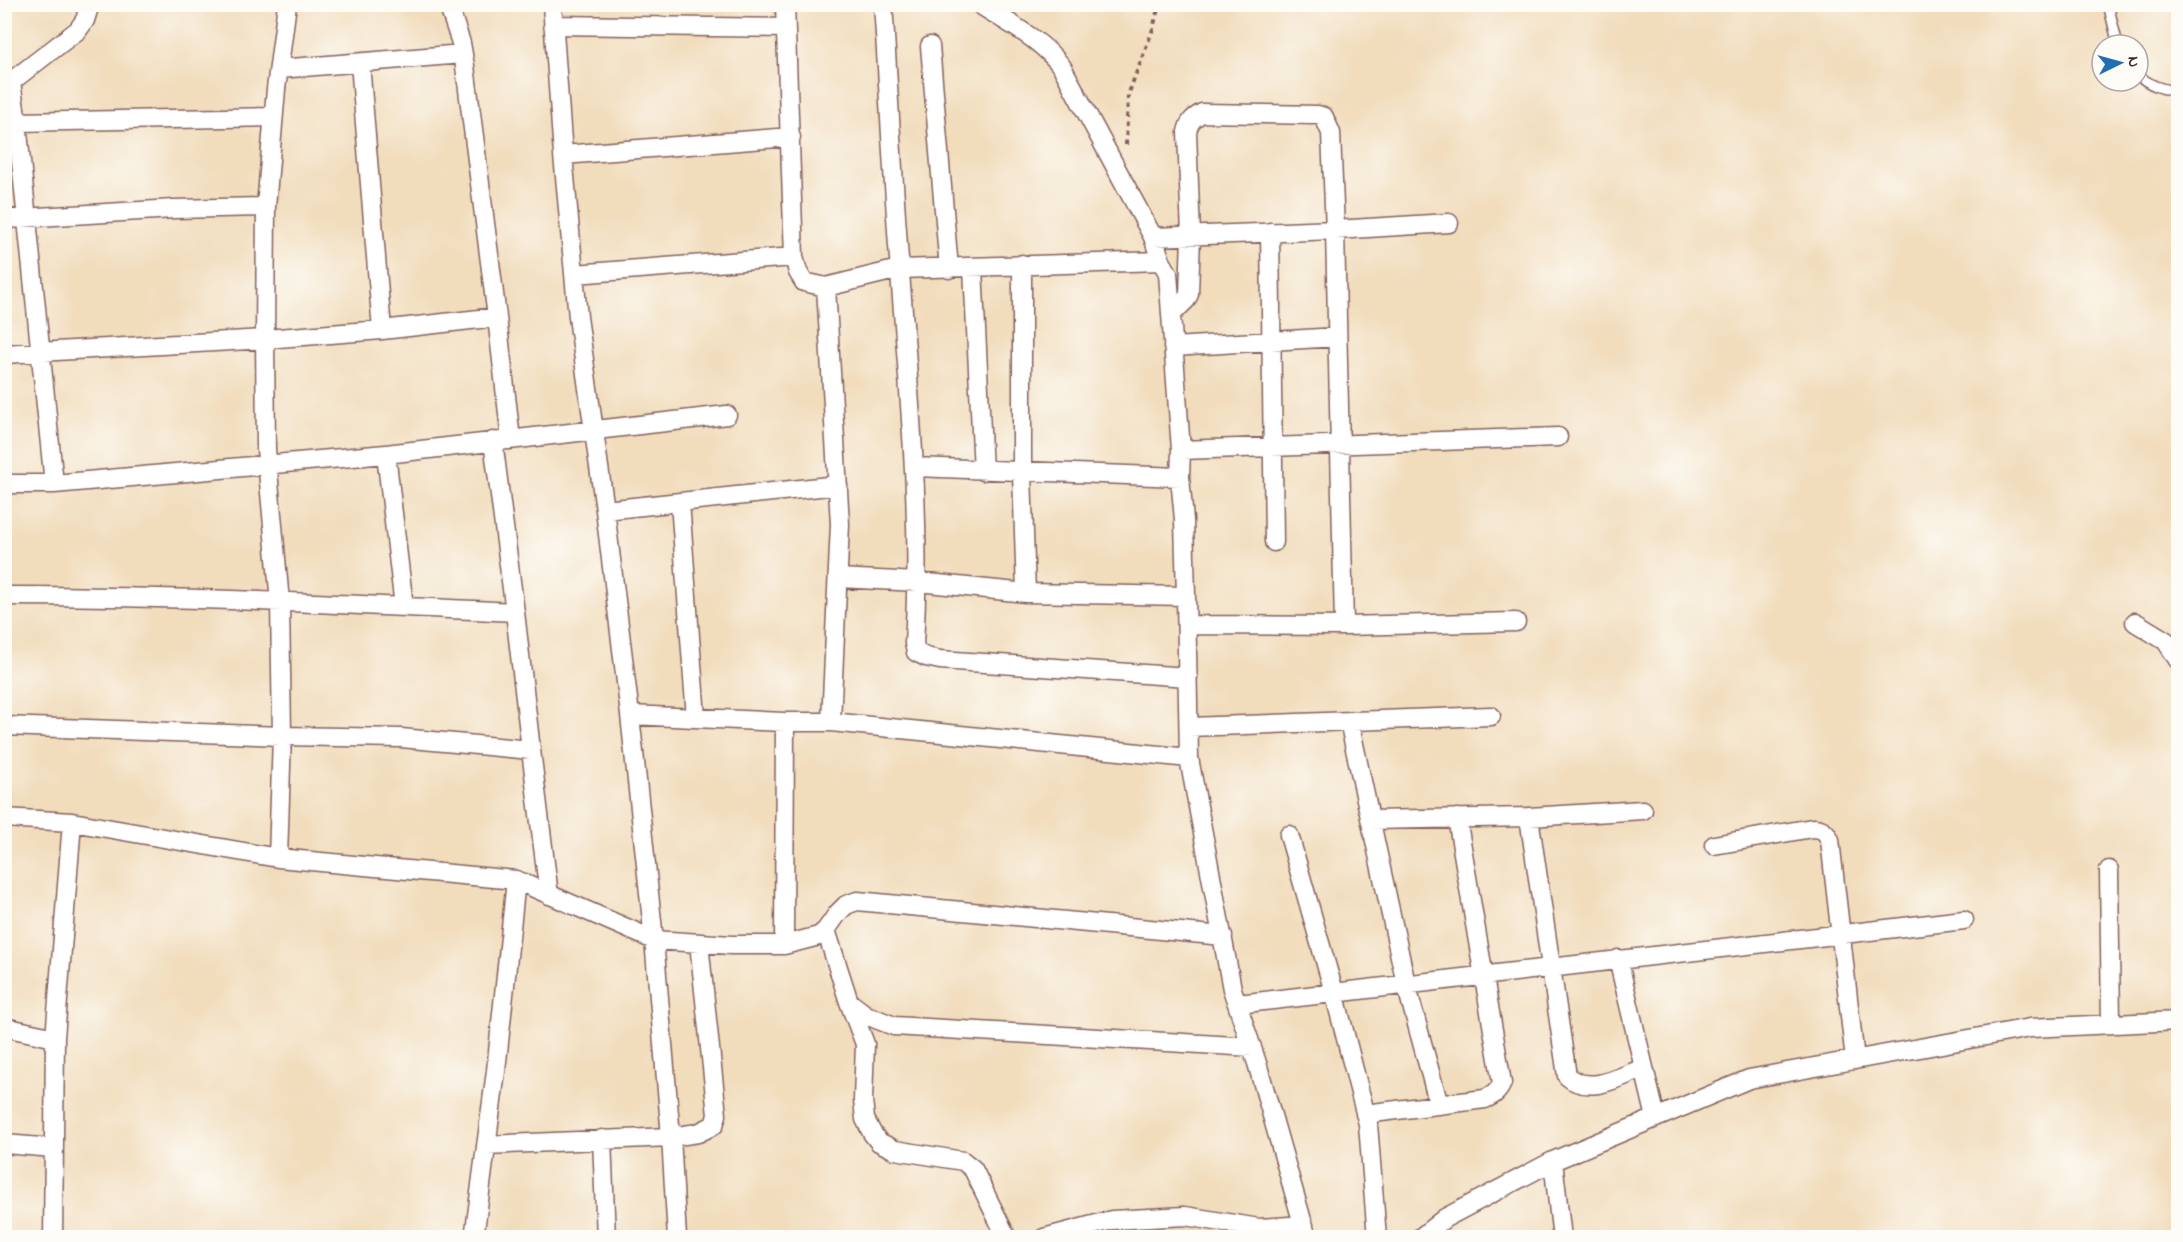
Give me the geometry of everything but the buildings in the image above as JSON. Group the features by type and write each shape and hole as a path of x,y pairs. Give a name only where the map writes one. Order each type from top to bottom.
{"street":[{"path":"54,484 17,122 8,84 78,30 85,20 90,4"},
{"path":"278,858 282,736 280,602 267,465 266,207 273,117 287,4"},
{"path":"448,4 463,54 497,317 502,440 515,612 549,895"},
{"path":"552,4 574,274 630,715 654,940 677,1238"},
{"path":"785,4 794,257 798,272 804,282 826,287 899,269 1161,261"},
{"path":"883,4 899,269 915,467 918,582 914,643 916,652 926,657 951,661 1188,676"},
{"path":"979,4 1041,44 1057,60 1153,237 1161,261 1168,273 1184,519 1189,758 1232,990 1252,1047 1305,1231 1258,1228 1196,1217 1165,1217 1112,1220 1044,1238"},
{"path":"553,25 786,28"},
{"path":"930,46 949,269"},
{"path":"279,69 463,54"},
{"path":"360,63 382,330"},
{"path":"1171,315 1189,294 1191,237 1187,132 1194,117 1202,113 1318,115 1324,117 1331,133 1335,230 1344,626"},
{"path":"17,122 273,117"},
{"path":"563,155 791,137"},
{"path":"4,219 174,209 266,207"},
{"path":"1153,237 1449,223"},
{"path":"1270,232 1274,543"},
{"path":"574,274 794,257"},
{"path":"1022,264 1022,473 1026,593"},
{"path":"973,268 983,471"},
{"path":"826,287 840,524 831,722"},
{"path":"4,354 265,339 382,330 497,317"},
{"path":"1173,347 1337,337"},
{"path":"4,484 54,484 386,454 727,415"},
{"path":"1181,450 1558,437"},
{"path":"386,454 404,607"},
{"path":"915,467 1022,473 1180,477"},
{"path":"605,510 838,485"},
{"path":"680,502 696,718"},
{"path":"838,578 918,582 1026,593 1186,596"},
{"path":"4,596 280,602 515,612"},
{"path":"1187,625 1344,626 1516,622"},
{"path":"2135,622 2166,641 2178,660"},
{"path":"630,715 831,722 1189,758"},
{"path":"1189,727 1491,716"},
{"path":"1349,721 1406,984 1438,1105"},
{"path":"784,945 785,722"},
{"path":"4,726 401,738 531,750"},
{"path":"1371,820 1529,817 1643,810"},
{"path":"1529,817 1567,1076 1574,1083 1586,1086 1596,1085 1644,1068"},
{"path":"4,818 72,822 278,858 516,880 654,940 784,945 819,936 826,930 837,913 857,901 1223,936"},
{"path":"1365,1114 1485,1099 1494,1096 1502,1083 1457,818"},
{"path":"53,1238 55,1038 72,822"},
{"path":"1713,845 1812,828 1819,828 1827,833 1830,840 1855,1060"},
{"path":"1289,835 1334,992 1365,1114 1377,1238"},
{"path":"2109,870 2111,1024"},
{"path":"474,1238 516,880"},
{"path":"1238,1004 1964,920"},
{"path":"826,930 865,1044 863,1100 865,1119 872,1133 879,1142 895,1150 950,1157 963,1161 973,1169 1007,1238"},
{"path":"486,1145 671,1137 698,1133 714,1125 717,1114 699,943"},
{"path":"1618,959 1656,1118"},
{"path":"849,1002 866,1016 894,1026 1252,1047"},
{"path":"1420,1238 1445,1218 1553,1161 1749,1079 2030,1028 2178,1021"},
{"path":"4,1027 55,1038"},
{"path":"602,1139 606,1238"},
{"path":"4,1144 54,1148"},
{"path":"1553,1161 1562,1238"}],"lane":[{"path":"2108,4 2115,33"},
{"path":"2150,84 2178,92"}],"path":[{"path":"1126,154 1128,95 1153,29 1159,4"}]}
